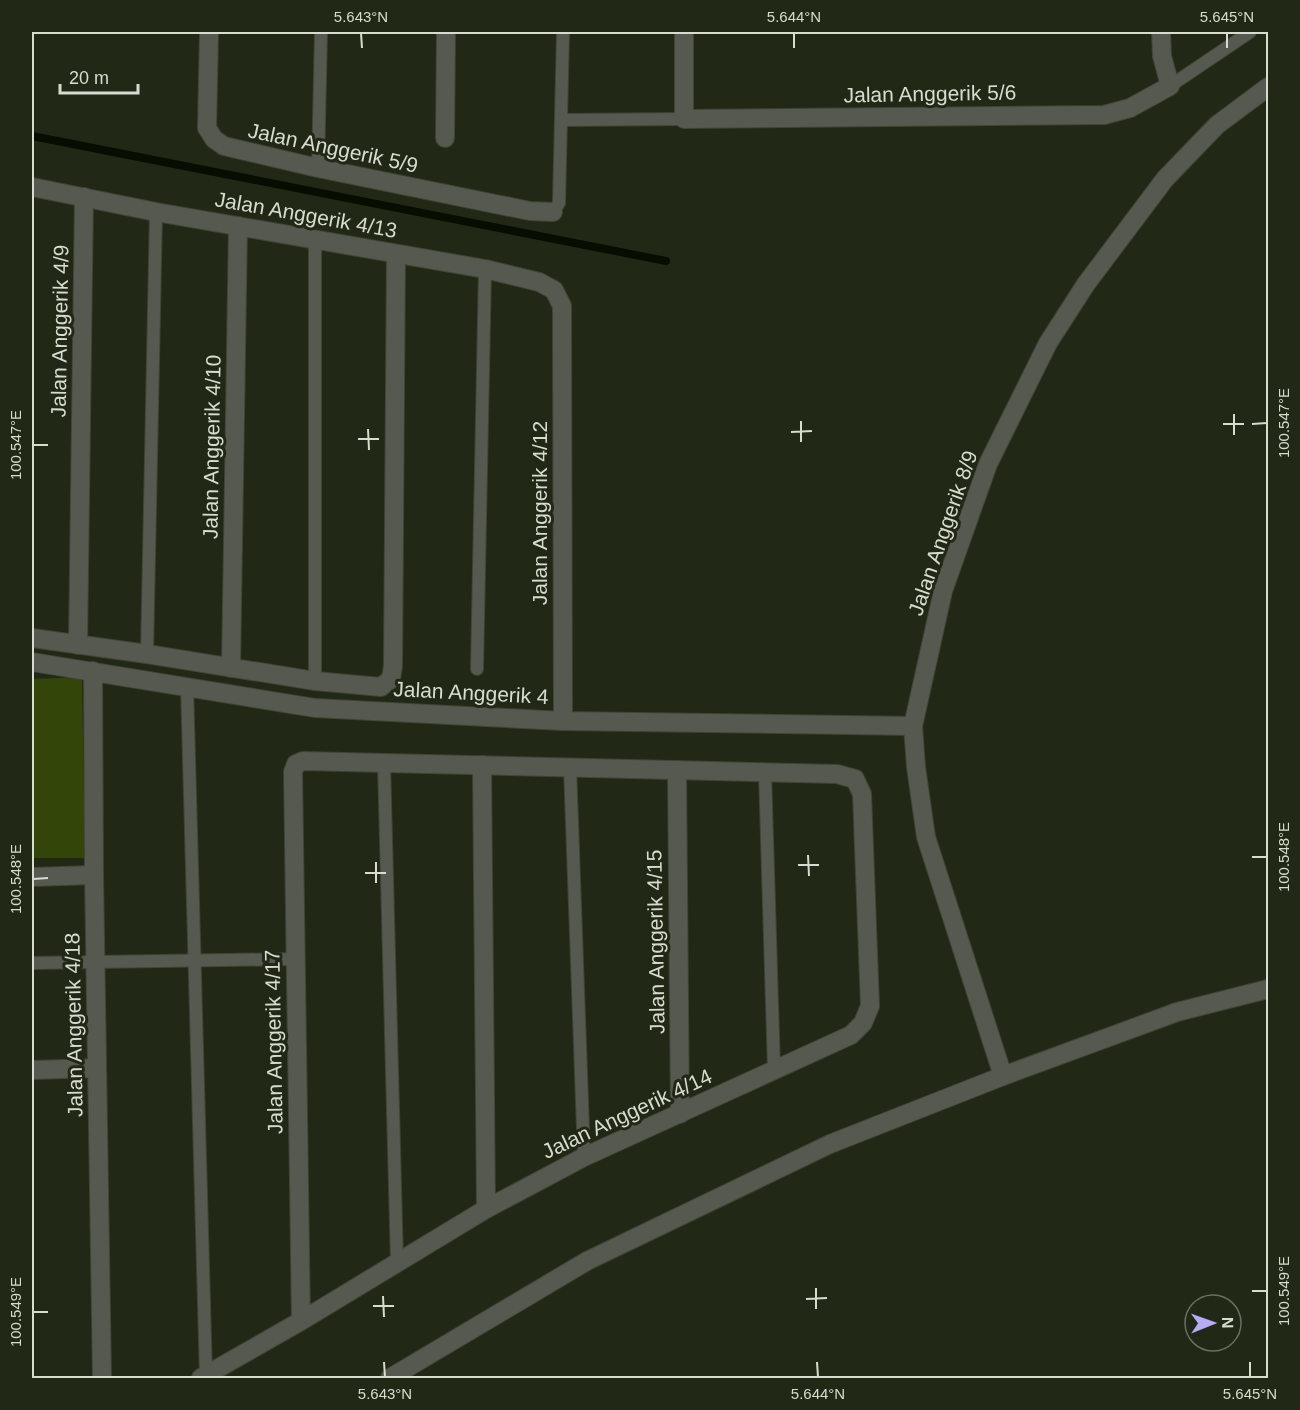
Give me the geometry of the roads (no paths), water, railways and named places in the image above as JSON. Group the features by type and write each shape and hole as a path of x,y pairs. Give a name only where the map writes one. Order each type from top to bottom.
{"street":[{"name":"Jalan Anggerik 5/9","path":"209,32 207,128 214,139 232,150 530,211 553,212"},
{"path":"445,138 446,32"},
{"path":"684,32 684,119"},
{"path":"1161,32 1162,56 1170,86"},
{"name":"Jalan Anggerik 5/6","path":"684,119 1104,115 1131,108 1170,86"},
{"name":"Jalan Anggerik 8/9","path":"1003,1076 926,837 913,726 943,591 988,464 1048,343 1086,284 1165,178 1217,125 1268,87"},
{"name":"Jalan Anggerik 4/13","path":"32,187 156,212 485,269 539,282 554,290 562,306"},
{"name":"Jalan Anggerik 4/9","path":"78,645 84,197"},
{"name":"Jalan Anggerik 4/10","path":"231,668 238,226"},
{"path":"32,638 315,681 381,687 391,679 393,666 396,254"},
{"name":"Jalan Anggerik 4/12","path":"562,306 563,721"},
{"name":"Jalan Anggerik 4","path":"32,662 315,708 563,721 913,726"},
{"name":"Jalan Anggerik 4/18","path":"93,671 102,1378"},
{"name":"Jalan Anggerik 4/17","path":"302,1321 293,772 296,764 303,761 384,763"},
{"path":"384,763 765,772"},
{"path":"482,765 486,1209"},
{"name":"Jalan Anggerik 4/15","path":"677,770 680,1114"},
{"name":"Jalan Anggerik 4/14","path":"203,1377 302,1321 486,1209 584,1157 851,1035 863,1023 870,1006 862,794 855,779 837,774 765,772"},
{"path":"32,877 94,875"},
{"path":"390,1378 586,1261 830,1144 1003,1076 1178,1012 1269,989"},
{"path":"32,1070 97,1068"}],"lane":[{"path":"318,168 321,32"},
{"path":"553,212 560,203 563,32"},
{"path":"1170,86 1250,32"},
{"path":"562,120 684,119"},
{"path":"147,654 156,212"},
{"path":"315,240 315,681"},
{"path":"477,669 485,269"},
{"path":"187,686 203,1377"},
{"path":"384,763 397,1263"},
{"path":"570,767 584,1157"},
{"path":"765,772 774,1070"},
{"path":"32,963 296,959"}],"waterway":[{"path":"32,136 666,261"}]}
